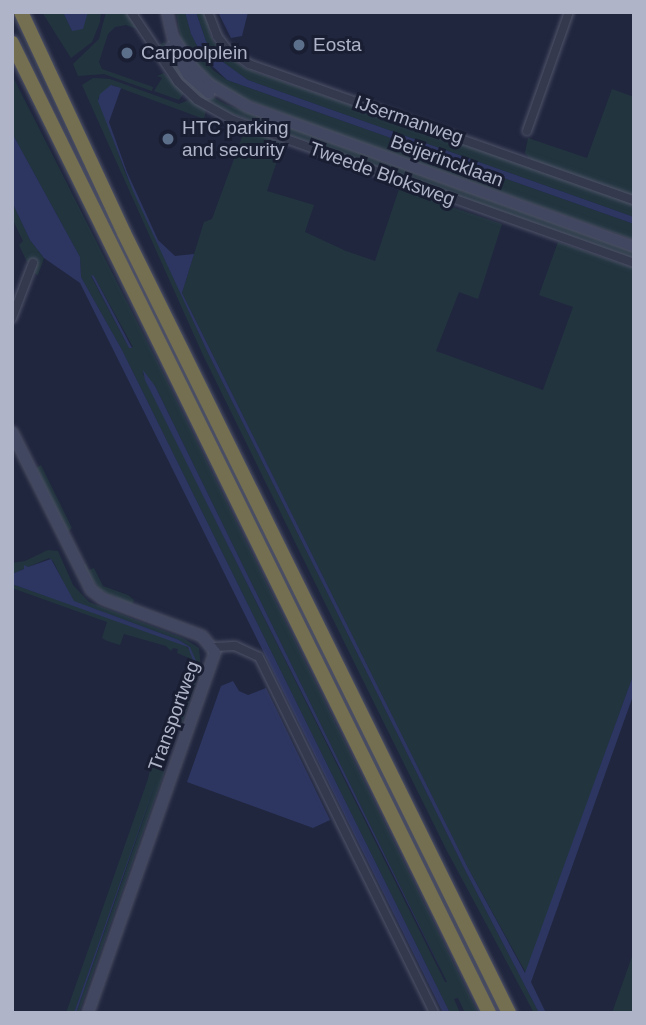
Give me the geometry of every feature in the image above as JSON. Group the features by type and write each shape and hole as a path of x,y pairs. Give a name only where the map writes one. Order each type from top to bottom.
{"highway":[{"path":"20,12 124,233 509,1013"},
{"path":"12,43 489,1013"}],"street":[{"name":"Tweede Bloksweg","path":"131,12 178,82 197,100 233,120 634,263"},
{"name":"Beijerincklaan","path":"160,12 169,43 188,75 209,93 239,107 247,107"},
{"name":"Beijerincklaan","path":"167,12 173,37 194,69 209,84 247,107 634,247"},
{"name":"IJsermanweg","path":"208,12 217,36 228,49 249,64 634,200"},
{"path":"527,131 569,12"},
{"path":"12,318 33,263"},
{"name":"Transportweg","path":"12,432 92,590 103,599 202,636 214,647 214,659 88,1013"},
{"path":"214,647 235,646 259,657 434,1013"}],"shaded area":[{"path":"42,12 63,12 72,31 88,12 101,12 92,42 71,58"},
{"path":"106,12 126,12 148,45 137,29 126,25 115,27 108,34 99,62 102,69 153,87 152,91 104,74 78,76 73,64 99,39"},
{"path":"176,12 185,12 191,34 203,57 213,70 227,80 634,224 634,240 229,93 202,73 181,41"},
{"path":"196,12 208,12 209,32 214,42 227,56 247,69 634,203 634,217 248,80 216,57 206,41"},
{"path":"164,42 176,61 208,94 225,104 634,249 634,260 224,111 201,97 178,76 158,46"},
{"path":"164,73 184,93 179,100 154,91 162,78 157,76"},
{"path":"12,75 165,377 478,1013 465,1013 458,998 454,999 460,1013 450,1013 122,350 81,277 80,257 12,133","holes":["91,276 94,276 133,347 129,348","142,372 155,386 447,982 445,982"]},
{"path":"93,78 110,79 179,104 191,99 206,110 204,119 112,85 98,98 125,172 208,353 539,1013 534,1013 447,851 203,355 82,85"},
{"path":"612,89 634,97 634,197 531,160 525,153 528,138 587,158"},
{"path":"245,129 283,143 267,191 314,205 305,232 346,251 375,261 399,189 502,224 478,299 459,292 436,351 543,390 573,307 539,295 558,242 634,268 634,673 526,973 468,868 182,293 204,222 212,219"},
{"path":"12,202 30,240 44,258 38,275 33,273 36,263 27,262 19,245 23,241 12,218"},
{"path":"41,465 72,528 66,533 36,468"},
{"path":"48,550 58,551 73,585 89,602 183,638 199,648 201,668 181,726 173,724 193,668 187,666 189,658 177,653 178,649 173,648 171,651 166,646 124,634 120,645 107,641 102,638 107,622 12,588 12,584 184,644 191,651 197,668 190,647 179,640 73,601 49,558 12,574 12,563 25,561"},
{"path":"86,564 89,570 94,568 103,586 128,595 134,600 132,605 100,590 82,566"},
{"path":"155,760 165,771 79,1013 76,1013 158,778 74,1013 66,1013 152,761"},
{"path":"634,951 634,1013 612,1013"}],"water":[{"path":"63,12 88,12 83,29 72,31"},
{"path":"185,12 196,12 206,41 216,57 248,80 634,217 634,224 227,80 203,57 191,34"},
{"path":"218,12 248,12 242,36 231,38"},
{"path":"111,85 121,88 109,122 127,172 158,240 175,256 194,254 182,293 468,868 525,973 634,673 634,693 531,982 546,1013 539,1013 465,870 208,353 133,191 98,101 100,94"},
{"path":"12,133 80,257 81,277 122,350 450,1013 443,1013 80,283 44,258 30,240 12,202"},
{"path":"91,275 94,276 132,348 129,348"},
{"path":"143,370 155,386 447,982 145,380"},
{"path":"51,559 74,601 179,640 190,647 197,663 197,671 178,723 196,668 188,647 12,584 12,574 24,569 24,565 28,567"},
{"path":"233,681 239,691 248,695 266,688 330,820 313,828 187,782 221,686"},
{"path":"157,778 76,1013 74,1013"}],"place":[{"name":"Eosta","path":"299,45"},
{"name":"Carpoolplein","path":"127,53"},
{"name":"HTC parking and security","path":"168,139"}]}
